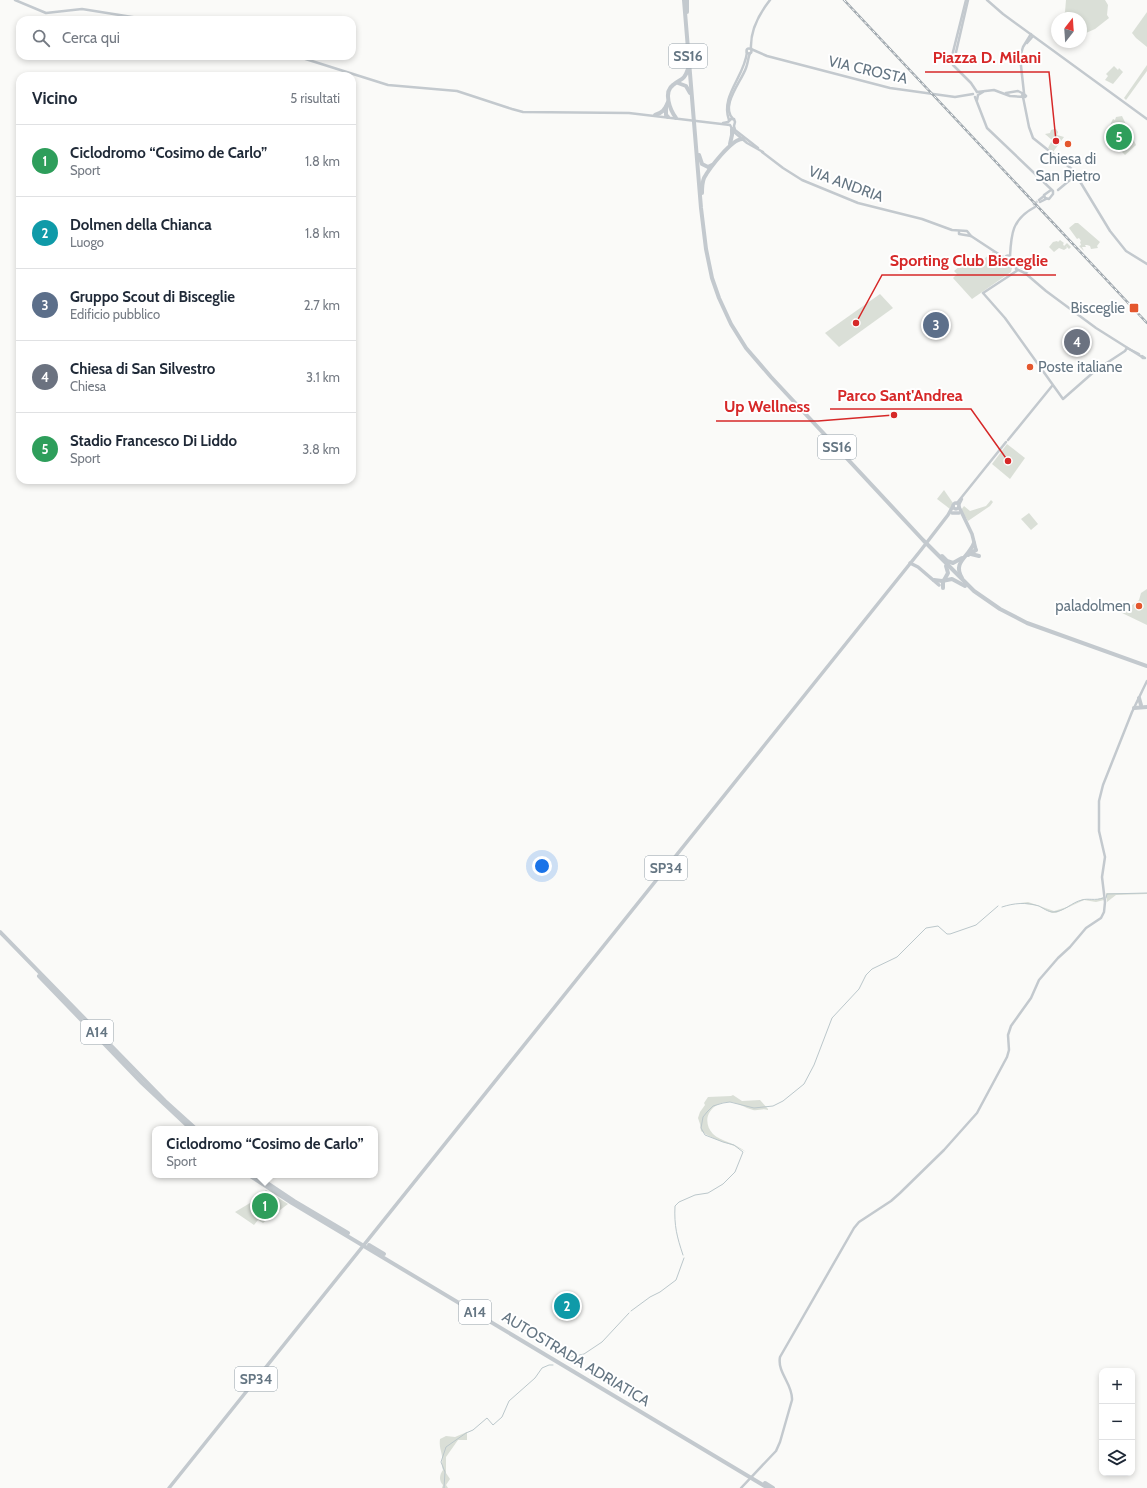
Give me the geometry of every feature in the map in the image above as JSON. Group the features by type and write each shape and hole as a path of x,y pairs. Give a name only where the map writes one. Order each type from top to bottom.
{"highway":[{"name":"SS16","path":"685,0 689,67 694,112"},
{"name":"SS16","path":"685,0 703,230 709,263 717,291 731,324 771,378 962,578 990,600 1027,621 1147,664"},
{"name":"SS16","path":"668,117 670,111 668,100 670,88 684,78 689,67"},
{"name":"SS16","path":"677,83 686,86 692,98"},
{"name":"SS16","path":"668,105 676,118"},
{"path":"655,115 662,113 668,105"},
{"path":"730,145 732,135 731,124"},
{"name":"SS16","path":"695,125 709,259 720,297 733,324 751,352"},
{"name":"SS16","path":"702,196 703,180 714,164 730,145 738,139 743,140"},
{"name":"SS16","path":"698,149 702,164 708,167 714,164"},
{"path":"970,553 974,543"},
{"path":"962,578 959,573 959,569 962,560 976,550"},
{"path":"970,553 979,556"},
{"name":"SS16","path":"940,556 974,591 1000,609 1027,623 1147,664"},
{"path":"940,556 947,561 953,562 966,556"},
{"path":"940,556 948,571 948,575 942,582"},
{"path":"934,580 942,582 949,579 954,580 974,591"},
{"path":"942,582 943,588"},
{"path":"1139,698 1138,706 1147,707"},
{"name":"A14","path":"0,932 165,1101 193,1126"},
{"name":"A14","path":"0,936 142,1083 188,1126"},
{"name":"AUTOSTRADA ADRIATICA","path":"254,1178 292,1203 748,1475 773,1488"},
{"name":"AUTOSTRADA ADRIATICA","path":"260,1178 294,1201 748,1475"},
{"name":"AUTOSTRADA ADRIATICA","path":"754,1478 768,1488"}],"main road":[{"path":"15,0 46,13 82,9 126,16"},
{"path":"731,124 735,121 730,115 729,105 746,69 753,32 760,15 770,0"},
{"path":"967,0 953,62 974,86 977,104 987,128 1052,192"},
{"path":"987,0 1003,14 1147,119"},
{"path":"1032,35 1021,51 1020,57 1023,96 1029,127 1033,138 1073,171 1110,232 1126,251 1147,264"},
{"path":"731,124 727,104 744,68 749,51"},
{"name":"VIA CROSTA","path":"749,51 890,88 955,97 976,94"},
{"path":"308,60 345,72"},
{"path":"356,76 393,86 457,91 523,112 602,112 655,115 731,124"},
{"path":"1005,93 1018,91 1023,88"},
{"path":"976,94 994,90 1010,96 1023,96"},
{"path":"1018,91 1023,96"},
{"path":"731,124 733,119"},
{"name":"VIA ANDRIA","path":"731,124 743,140 749,143"},
{"name":"VIA ANDRIA","path":"731,124 734,130 749,143 802,180 853,202 872,208 922,219 959,233 967,233 1010,259"},
{"path":"1048,192 1058,190 1076,175"},
{"path":"1039,201 1045,197 1048,192 1048,187"},
{"path":"1045,197 1049,199 1052,192"},
{"path":"1018,270 1010,259 1010,243 1014,229 1021,217 1034,206"},
{"path":"1016,267 1026,268 1026,272 1029,276 1046,291 1098,329 1127,348 1145,357"},
{"path":"1012,273 1016,267"},
{"path":"1026,272 1018,270 983,293 1005,318 1052,386 1063,399 1096,370 1125,351 1127,348"},
{"path":"985,297 987,292 996,284"},
{"path":"934,580 912,561 957,507 963,497 1052,386"},
{"path":"957,507 972,534 976,550"},
{"path":"950,514 960,514"},
{"name":"SP34","path":"169,1488 912,561"},
{"path":"1139,698 1147,681"},
{"path":"741,1488 774,1454 780,1442 793,1393 780,1369 780,1357 854,1228 900,1193 944,1150 977,1113 1007,1057 1009,1050 1008,1035 1011,1026 1031,998 1039,980 1086,928 1102,918 1105,902 1102,877 1104,858 1099,831 1099,801 1104,785 1138,706"}],"shaded area":[{"path":"1066,0 1105,0 1108,5 1107,15 1109,18 1095,29 1087,33 1087,12 1065,12"},
{"path":"1147,12 1147,47 1132,33"},
{"path":"1147,65 1147,71 1126,100 1124,98"},
{"path":"1114,66 1123,72 1113,84 1105,80 1108,76 1106,74"},
{"path":"1122,116 1136,145 1125,155 1105,135 1113,119 1115,120 1116,117"},
{"path":"1054,129 1058,132 1057,135 1064,137 1053,152 1048,148 1052,140 1045,134 1050,133 1051,130"},
{"path":"1075,223 1078,223 1100,242 1097,246 1098,248 1091,249 1090,246 1085,245 1086,247 1082,247 1084,251 1079,246 1081,245 1081,241 1079,238 1077,239 1069,228"},
{"path":"1060,240 1064,243 1064,246 1067,243 1071,247 1069,249 1066,246 1067,248 1064,250 1059,248 1054,252 1049,247 1053,242 1058,242"},
{"path":"993,252 1013,264 1011,272 972,299 953,278 957,274 954,271 960,266 958,264 981,261"},
{"path":"880,294 893,308 839,347 825,333"},
{"path":"1007,444 1025,458 1010,479 992,464"},
{"path":"944,490 953,503 950,509 937,499"},
{"path":"991,500 993,502 990,506 968,521 961,510 964,506 970,511 986,506"},
{"path":"1029,513 1038,524 1031,530 1021,519"},
{"name":"paladolmen","path":"1147,589 1147,625 1120,612 1137,602 1141,593"},
{"path":"1106,893 1147,894 1116,895 1107,902"},
{"path":"1104,897 1104,900 1096,902 1084,900 1056,913 1052,913 1038,906 1020,903 1028,902 1054,911 1067,907 1083,899 1095,900"},
{"path":"733,1095 742,1101 760,1100 768,1110 753,1110 735,1103 723,1103 717,1105 709,1113 707,1123 713,1134 738,1146 746,1152 701,1131 698,1118 708,1097"},
{"path":"266,1190 288,1204 263,1223 258,1220 254,1225 235,1212 250,1203"},
{"path":"467,1432 467,1440 458,1440 446,1457 446,1473 450,1479 446,1485 448,1488 442,1488 443,1485 440,1478 443,1470 440,1439 446,1436 455,1437"}],"waterway":[{"path":"1106,898 1107,894 1147,893"},
{"path":"1002,907 1016,904 1029,904 1039,906 1047,911 1057,912 1082,900 1103,898"},
{"path":"683,1255 676,1231 675,1206 679,1202 695,1195 708,1193 723,1184 735,1172 743,1152 734,1145 705,1135 701,1128 703,1117 707,1112 713,1106 723,1103 730,1102 754,1108 773,1106 783,1101 804,1084 814,1065 832,1018 859,989 866,975 872,969 897,957 926,928 938,926 947,934 950,934 976,925 998,906"},
{"path":"631,1311 676,1280 684,1258"},
{"path":"566,1358 584,1354 602,1342 629,1313"},
{"path":"444,1488 445,1472 441,1462 446,1447 473,1430 487,1418 493,1425 502,1417 509,1401 535,1378 542,1368 553,1365"}],"tunnel":[{"path":"1033,205 1039,200"}],"railway":[{"path":"844,0 1147,323"}],"place":[{"name":"Stadio Francesco Di Liddo","path":"1119,137"},
{"name":"Piazza D. Milani","path":"1056,141"},
{"name":"Chiesa di San Pietro","path":"1068,144"},
{"name":"Bisceglie","path":"1134,308"},
{"name":"Sporting Club Bisceglie","path":"856,323"},
{"name":"Gruppo Scout di Bisceglie","path":"936,325"},
{"name":"Chiesa di San Silvestro","path":"1077,342"},
{"name":"Poste italiane","path":"1030,367"},
{"name":"Up Wellness","path":"894,415"},
{"name":"Parco Sant'Andrea","path":"1008,461"},
{"name":"paladolmen","path":"1139,606"},
{"name":"Ciclodromo “Cosimo de Carlo”","path":"265,1206"},
{"name":"Dolmen della Chianca","path":"567,1306"}]}
